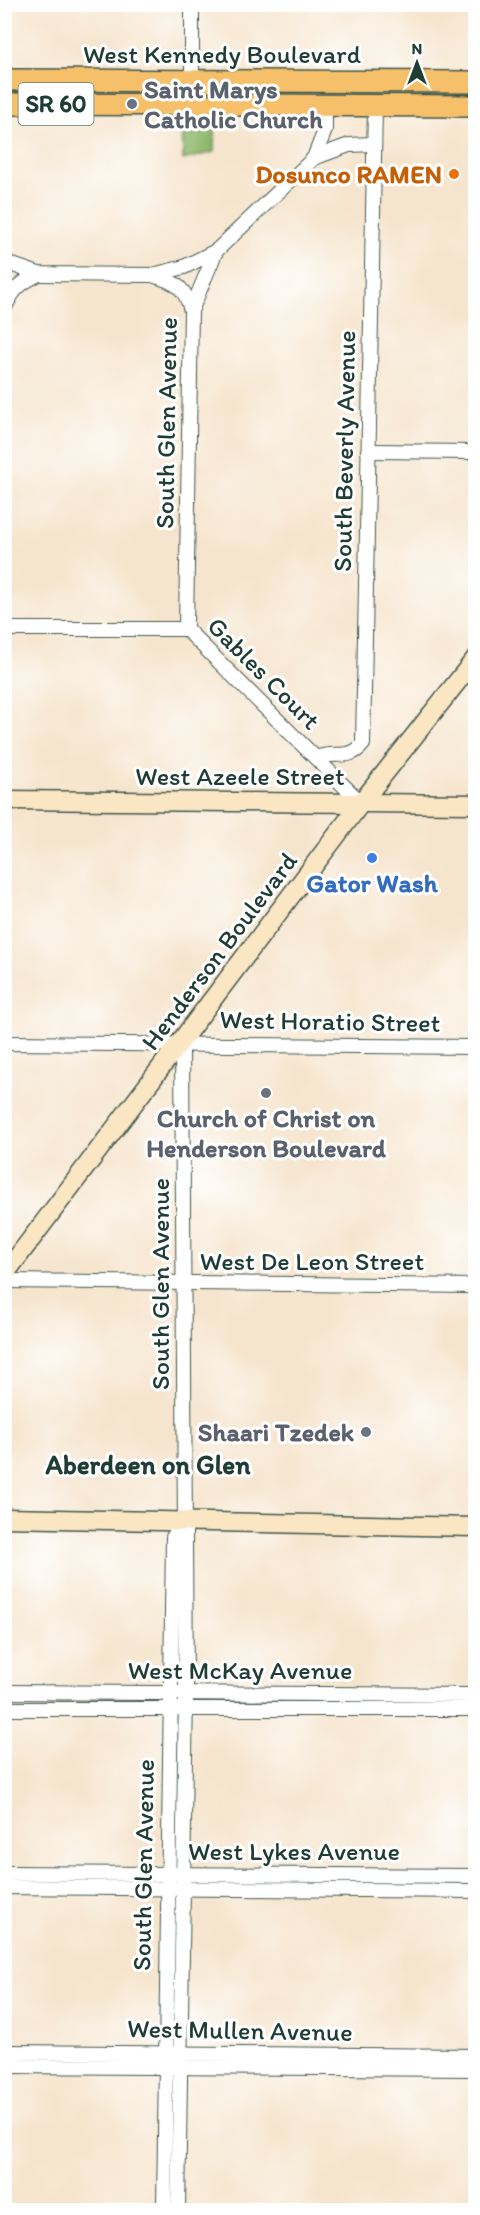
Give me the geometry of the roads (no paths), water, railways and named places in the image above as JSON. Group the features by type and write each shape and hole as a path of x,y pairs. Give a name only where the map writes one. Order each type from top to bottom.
{"main road":[{"name":"West Kennedy Boulevard","path":"4,80 476,82"},
{"name":"West Kennedy Boulevard","path":"4,104 476,106"},
{"name":"Henderson Boulevard","path":"4,1275 182,1044 361,803 476,658"},
{"name":"West Azeele Street","path":"4,800 476,804"},
{"path":"4,1518 183,1524 476,1527"}],"street":[{"path":"192,4 192,105"},
{"name":"South Glen Avenue","path":"314,158 325,130 325,105"},
{"name":"South Beverly Avenue","path":"316,758 325,754 346,757 357,752 363,744 375,105"},
{"name":"South Glen Avenue","path":"186,629 191,311 216,251 314,158 349,145 374,144"},
{"path":"153,275 184,267 216,251"},
{"path":"4,262 39,274 153,275 172,280 182,288 187,295 191,311"},
{"path":"4,310 11,293 22,282 39,274"},
{"path":"368,451 476,452"},
{"name":"Gables Court","path":"4,629 186,629 361,803"},
{"name":"West Horatio Street","path":"4,1043 476,1047"},
{"name":"South Glen Avenue","path":"178,2211 186,1694 183,1524 182,1044"},
{"name":"West De Leon Street","path":"4,1281 476,1286"},
{"name":"South Glen Avenue","path":"164,2211 169,1694 173,1537 183,1524"},
{"name":"West McKay Avenue","path":"4,1692 186,1694 476,1709"},
{"name":"West McKay Avenue","path":"4,1708 169,1709 476,1695"},
{"name":"West Lykes Avenue","path":"4,1874 167,1881"},
{"name":"West Lykes Avenue","path":"4,1887 167,1881 476,1876"},
{"name":"West Lykes Avenue","path":"183,1881 476,1891"},
{"name":"West Mullen Avenue","path":"4,2052 165,2053 181,2060 476,2069"},
{"name":"West Mullen Avenue","path":"4,2066 165,2067 181,2060 476,2056"}],"place":[{"name":"Saint Marys Catholic Church","path":"132,104"},
{"name":"Dosunco RAMEN","path":"454,174"},
{"name":"Gator Wash","path":"372,858"},
{"name":"Church of Christ on Henderson Boulevard","path":"266,1093"},
{"name":"Shaari Tzedek","path":"366,1432"}],"district":[{"name":"Aberdeen on Glen","path":"148,1465"}]}
